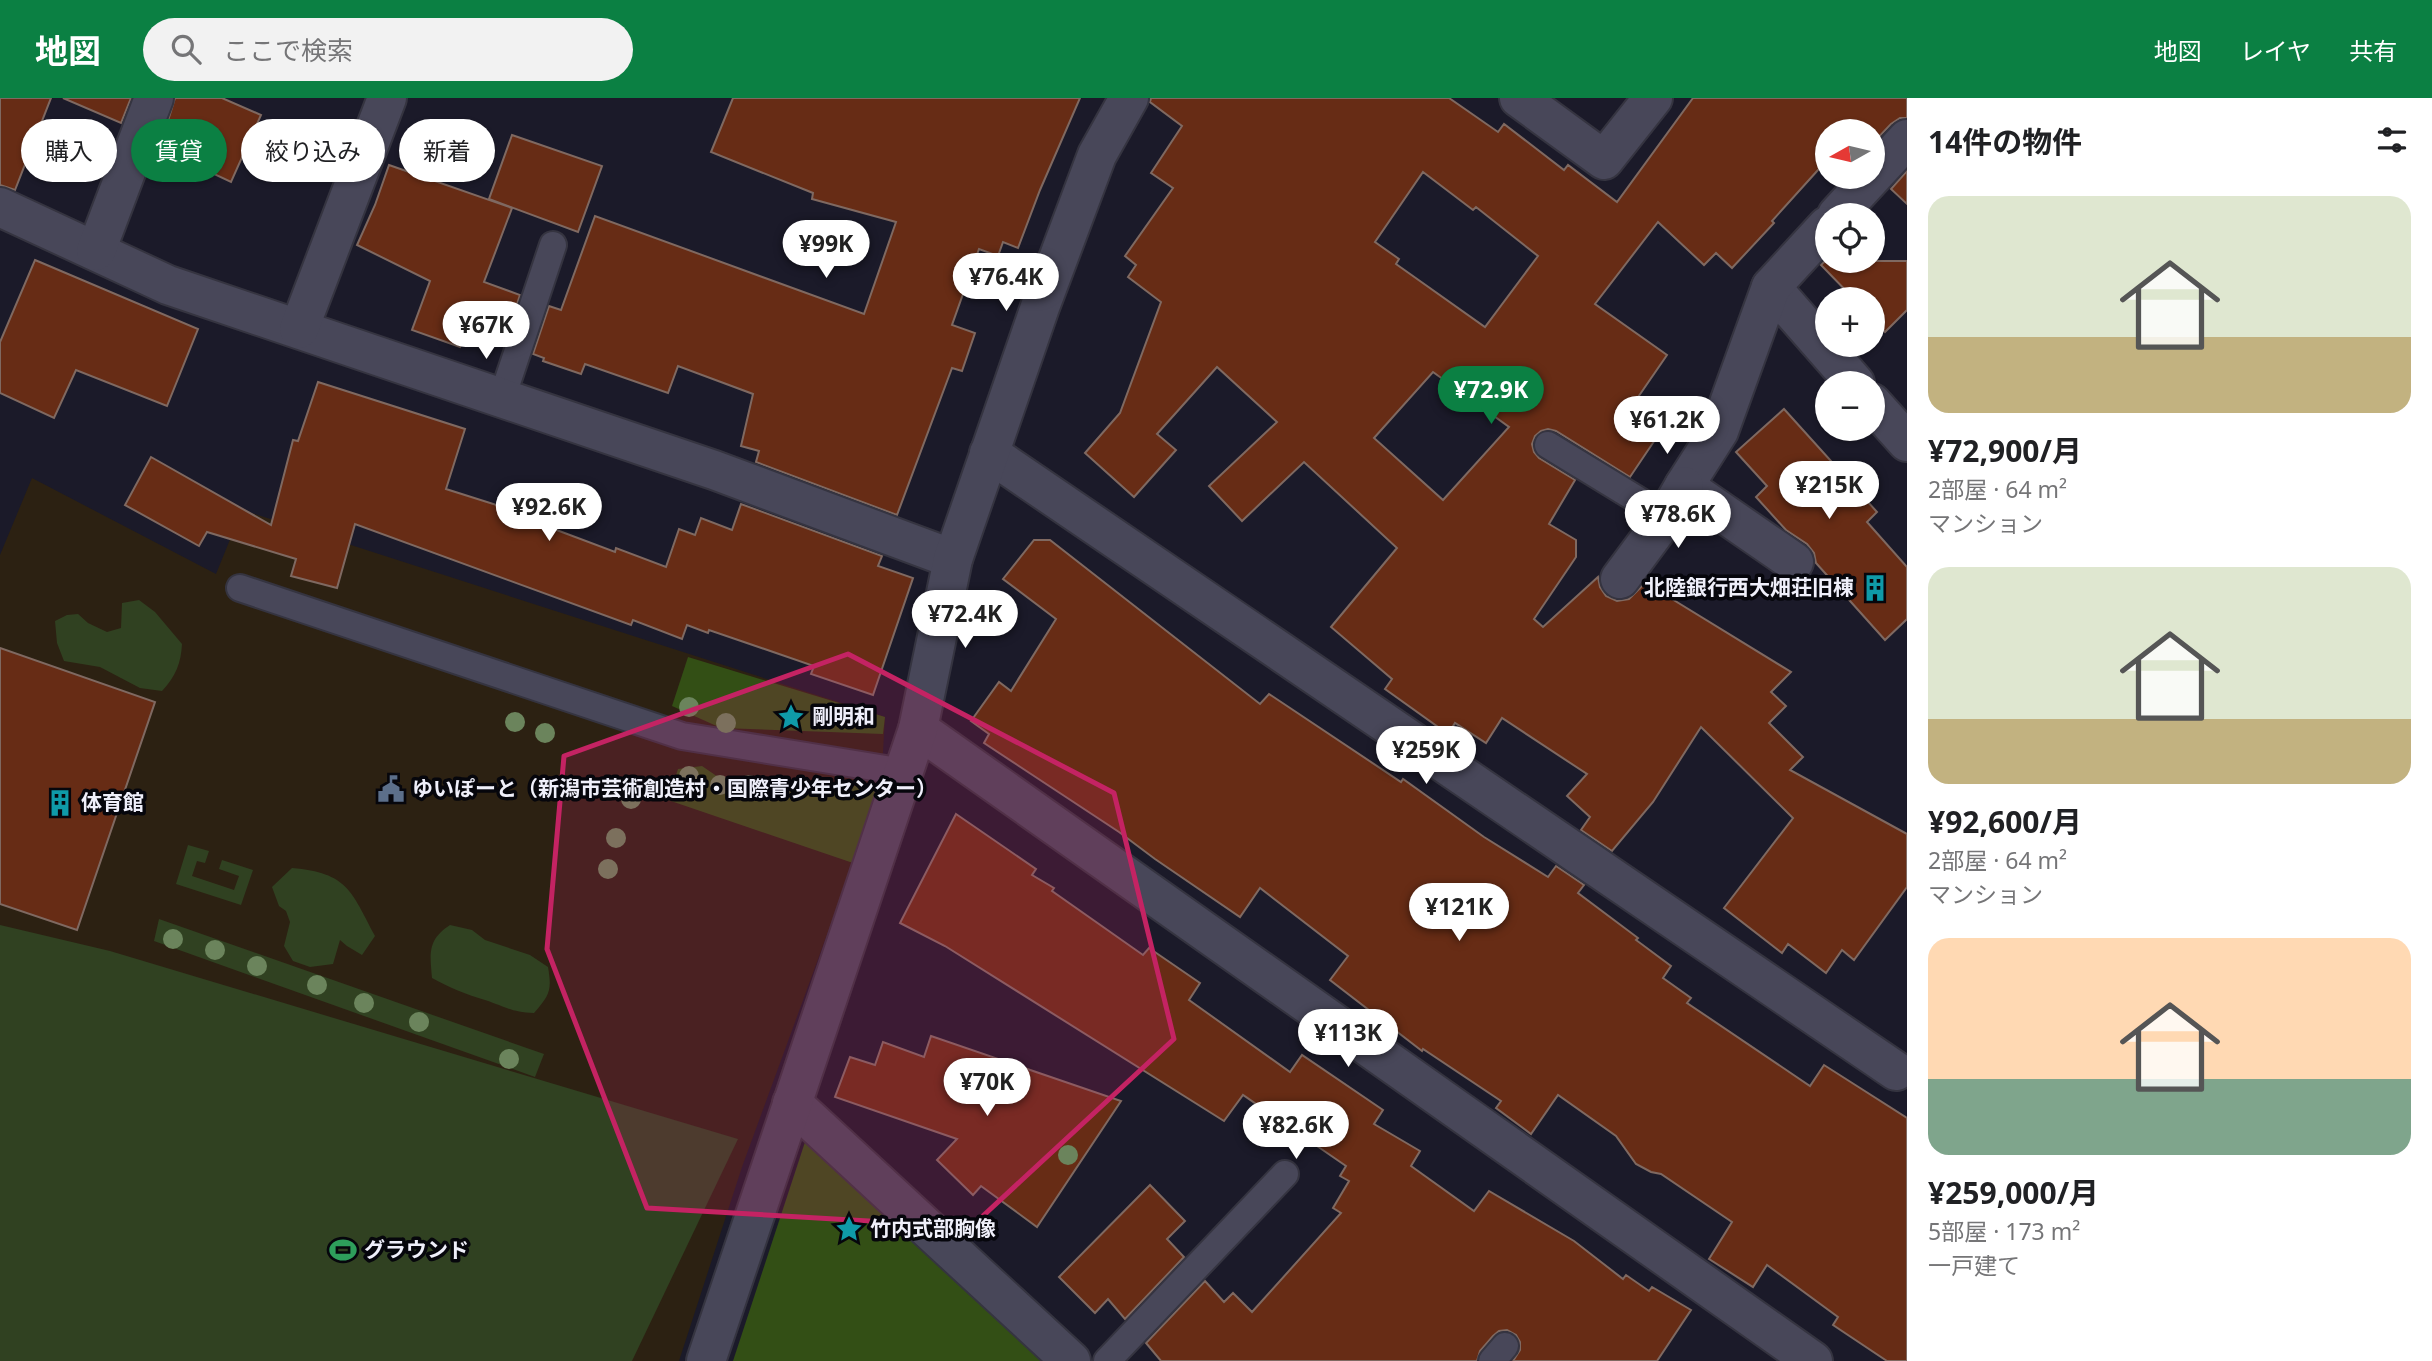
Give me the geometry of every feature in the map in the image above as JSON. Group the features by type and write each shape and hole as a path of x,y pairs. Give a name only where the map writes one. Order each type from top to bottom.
{"street":[{"path":"96,251 154,98"},
{"path":"299,329 387,98"},
{"path":"706,1361 918,729 953,559 1040,307 1097,155 1129,98"},
{"path":"1519,98 1604,160 1653,98"},
{"path":"1848,203 1907,139"},
{"path":"0,207 168,285 714,470 953,559"},
{"path":"1619,579 1675,501 1719,431 1771,287 1815,239"},
{"path":"1771,287 1844,371"},
{"path":"1885,417 1907,442"},
{"path":"989,453 1902,1074"},
{"path":"1675,501 1794,562"},
{"path":"918,729 1813,1361"},
{"path":"792,1103 1071,1361"}],"lane":[{"path":"502,398 553,245"},
{"path":"1548,445 1675,501"},
{"path":"240,587 682,736 904,772"},
{"path":"1107,1361 1285,1174"}],"highlighted area":[{"path":"848,654 1114,793 1174,1039 971,1227 647,1208 547,949 564,756"}],"shaded area":[{"name":"ゆいぽーと（新潟市芸術創造村・国際青少年センター）","path":"32,478 216,574 242,510 885,717 881,787 742,1167 679,1361 0,1361 0,555"}],"green space":[{"path":"139,600 155,612 182,644 177,669 162,691 140,688 100,667 64,661 57,643 55,621 67,615 78,614 88,623 107,632 121,628 122,603"},
{"path":"688,657 885,717 883,734 721,728 672,706"},
{"path":"702,766 721,779 881,787 853,863 668,800 678,769"},
{"path":"188,845 209,851 205,863 197,861 192,876 234,890 239,876 219,869 222,860 253,870 241,905 176,884"},
{"path":"292,868 325,874 346,887 375,936 362,955 340,940 333,964 310,967 293,961 284,946 290,922 286,911 279,906 272,887"},
{"path":"159,919 544,1054 535,1077 154,941"},
{"name":"グラウンド","path":"0,925 110,951 738,1139 632,1361 0,1361"},
{"path":"450,925 472,930 485,940 530,955 548,967 549,992 534,1013 509,1009 432,978 431,955 434,942"},
{"path":"806,1139 1079,1361 733,1361"}],"building":[{"path":"0,98 51,98 43,119 21,119 21,175 15,190 0,185"},
{"path":"63,98 131,98 121,123"},
{"path":"175,98 222,98 261,115 259,119 241,119 241,160 231,182 227,180 227,119 168,119"},
{"path":"733,98 1080,98 1018,248 1003,242 998,256 979,249 952,325 975,333 962,371 952,368 897,515 756,462 759,451 741,446 753,394 678,366 668,393 585,364 581,374 543,361 544,358 533,354 549,306 561,310 595,216 864,314 896,222 812,199 813,193 711,152"},
{"path":"1151,98 1449,98 1498,132 1504,124 1564,170 1568,165 1617,202 1693,98 1907,98 1907,118 1900,118 1885,130 1885,119 1815,119 1815,173 1732,268 1716,253 1704,265 1658,222 1595,304 1667,355 1634,403 1665,425 1630,477 1556,431 1541,431 1532,444 1539,458 1575,480 1549,524 1576,540 1576,557 1534,619 1543,627 1598,577 1606,596 1617,601 1629,599 1643,585 1651,592 1654,588 1791,672 1771,692 1786,706 1769,723 1803,757 1790,770 1907,834 1907,887 1854,960 1842,950 1826,973 1788,944 1782,953 1724,908 1793,818 1701,727 1653,802 1612,851 1581,830 1590,817 1567,796 1587,774 1502,718 1486,743 1455,723 1448,734 1385,689 1392,679 1331,627 1397,548 1304,462 1242,521 1209,486 1277,422 1217,367 1157,434 1176,450 1134,497 1085,453 1120,413 1161,302 1128,277 1136,265 1125,256 1173,188 1151,173 1182,126 1150,102","holes":["1423,172 1473,210 1476,207 1538,256 1485,327 1396,264 1399,259 1375,242","1433,372 1509,427 1443,500 1374,438"]},
{"path":"512,135 602,166 578,232 489,199"},
{"path":"389,165 399,168 399,182 438,182 512,208 484,282 520,295 504,343 466,330 460,347 412,330 430,281 357,245 385,182"},
{"path":"1907,171 1907,204 1891,189"},
{"path":"35,260 198,329 167,406 76,370 54,418 0,393 0,342"},
{"path":"1885,261 1907,261 1907,310 1885,332 1885,287 1842,287 1829,273 1885,273"},
{"path":"318,382 465,429 446,489 547,521 546,526 615,552 616,548 666,567 679,529 695,535 701,518 732,530 741,504 882,556 878,566 913,578 873,695 811,674 814,666 709,630 708,633 687,625 682,639 633,620 631,625 355,524 337,588 291,576 296,559 207,532 199,546 125,505 151,457 271,525 293,440 298,441"},
{"path":"1784,409 1877,512 1867,522 1907,567 1907,619 1885,640 1816,563 1814,553 1807,544 1786,530 1756,497 1767,486 1736,452"},
{"path":"1034,540 1050,540 1260,704 1269,694 1401,782 1403,779 1484,837 1548,877 1556,866 1584,885 1578,893 1671,966 1663,978 1691,998 1687,1003 1810,1086 1824,1065 1907,1118 1907,1361 1887,1361 1833,1325 1838,1317 1767,1265 1753,1287 1709,1259 1732,1222 1661,1174 1636,1164 1616,1136 1558,1095 1531,1134 1496,1108 1501,1101 1423,1049 1422,1051 1330,980 1348,956 1260,888 1240,917 1119,832 984,743 989,734 971,721 999,682 1011,691 1056,619 1003,579"},
{"name":"体育館","path":"0,648 155,702 77,930 0,904"},
{"path":"956,814 1036,869 1032,875 1054,888 1052,891 1143,955 1149,948 1200,983 1189,1000 1290,1072 1302,1055 1383,1110 1374,1124 1420,1151 1411,1166 1474,1211 1489,1191 1574,1241 1623,1279 1626,1275 1649,1291 1652,1287 1691,1310 1657,1361 1513,1361 1520,1350 1520,1342 1516,1335 1507,1330 1499,1331 1493,1336 1480,1351 1477,1361 1161,1361 1146,1343 1205,1281 1224,1302 1233,1293 1252,1312 1341,1213 1333,1208 1349,1181 1340,1176 1346,1166 1243,1095 1224,1121 945,946 900,923"},
{"path":"931,1036 1121,1101 1037,1227 981,1186 973,1195 937,1160 957,1139 835,1097 850,1057 875,1065 883,1042 924,1057"},
{"path":"1150,1185 1185,1221 1167,1239 1184,1257 1125,1319 1108,1299 1095,1313 1059,1277"}],"place":[{"name":"北陸銀行西大畑荘旧棟","path":"1875,588"},
{"name":"剛明和","path":"791,717"},
{"name":"ゆいぽーと（新潟市芸術創造村・国際青少年センター）","path":"391,789"},
{"name":"体育館","path":"60,803"},
{"name":"竹内式部胸像","path":"849,1229"},
{"name":"グラウンド","path":"343,1250"}]}
